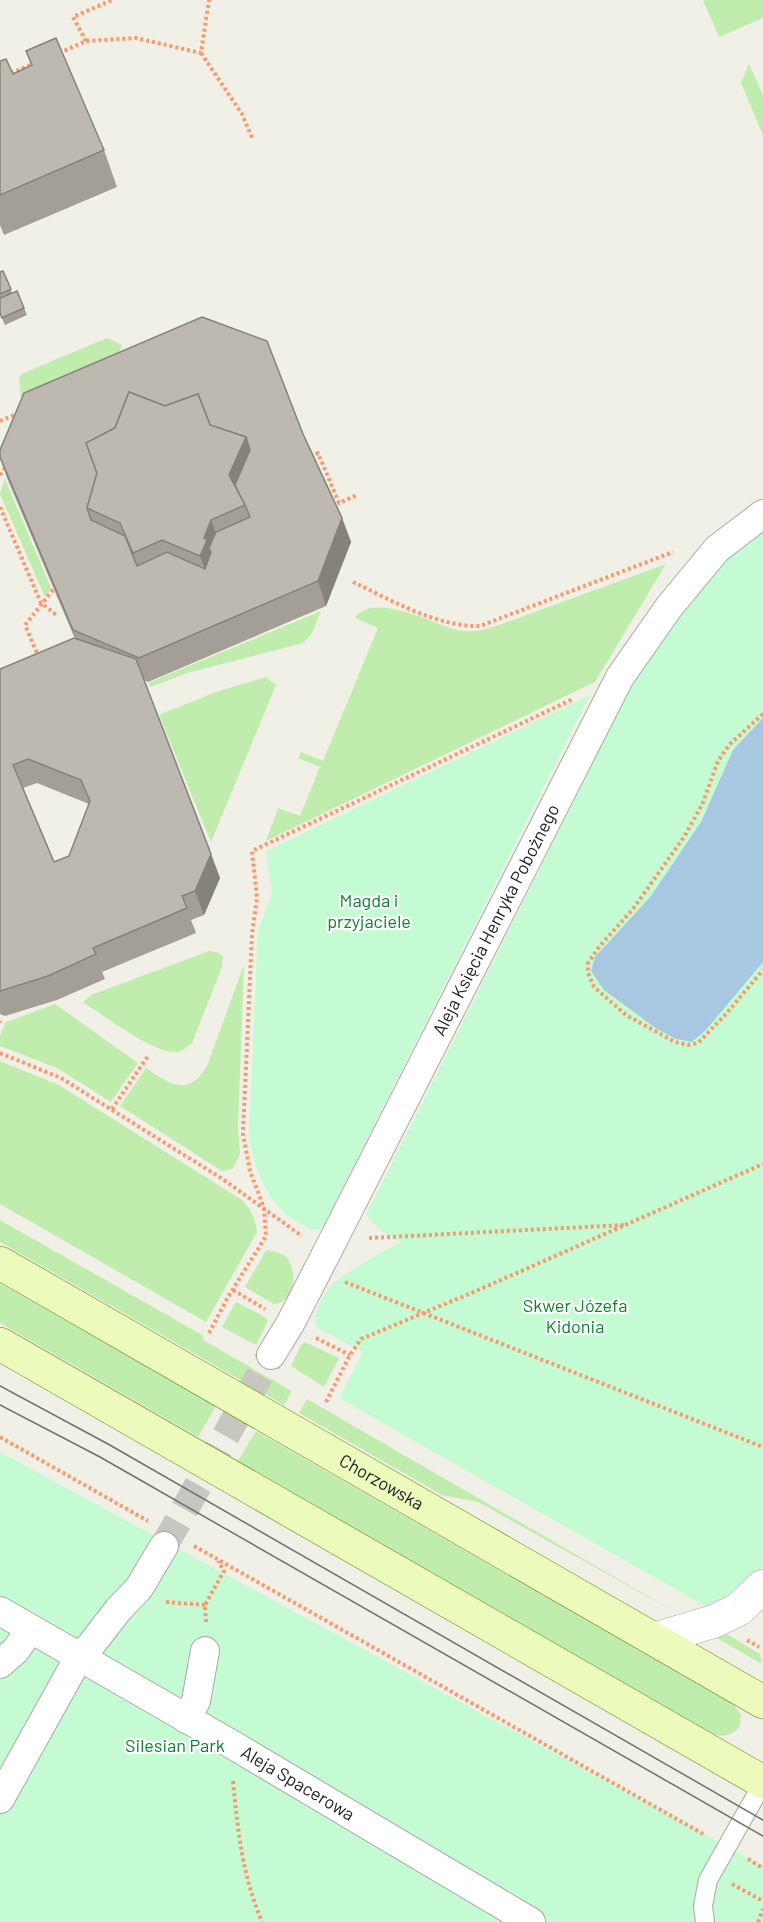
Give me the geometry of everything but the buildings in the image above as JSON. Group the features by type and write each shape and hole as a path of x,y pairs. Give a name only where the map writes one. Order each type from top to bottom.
{"main road":[{"name":"Chorzowska","path":"0,1263 763,1702"},
{"path":"0,1344 761,1776"}],"street":[{"name":"Aleja Księcia Henryka Pobożnego","path":"271,1355 290,1324 620,677 669,607 717,549 763,514"},
{"path":"0,1799 79,1656 92,1646 118,1610 139,1588 169,1538"},
{"path":"655,1639 715,1622 739,1609 763,1586"},
{"name":"Aleja Spacerowa","path":"0,1611 238,1748 531,1922"},
{"path":"0,1664 16,1650 30,1629"},
{"path":"186,1719 196,1701 206,1651"}],"lane":[{"path":"705,1922 703,1906 708,1880 727,1848 761,1776"}],"path":[{"path":"86,41 73,17 112,0"},
{"path":"209,0 201,53 242,114 253,140"},
{"path":"54,55 86,41 136,38 201,53"},
{"path":"0,78 43,60"},
{"path":"0,421 21,412"},
{"path":"307,458 318,453 339,503 357,495"},
{"path":"0,476 11,458"},
{"path":"0,507 42,604 58,616"},
{"path":"353,582 404,606 454,624 480,626 676,550"},
{"path":"39,660 25,625 60,580"},
{"path":"209,1333 232,1290 266,1236 264,1208 250,1171 243,1134 252,934 257,898 252,850 620,677"},
{"path":"763,714 729,745 718,761 702,805 684,837 633,909 588,963 588,973 594,987 626,1015 675,1042 688,1045 698,1043 763,970"},
{"path":"0,1053 61,1078 112,1109 264,1208 325,1256 424,1312 763,1447"},
{"path":"112,1109 148,1056"},
{"path":"326,1402 350,1355 361,1339 763,1164"},
{"path":"325,1256 393,1236 628,1224"},
{"path":"232,1290 269,1311"},
{"path":"313,1336 350,1355"},
{"path":"0,1437 169,1538 218,1560 763,1868"},
{"path":"162,1602 205,1605 224,1571 218,1560"},
{"path":"238,1748 232,1773 239,1845 244,1872 262,1922"},
{"path":"733,1884 763,1901"},
{"path":"758,1922 763,1909"}],"green space":[{"path":"703,0 763,0 763,18 719,37"},
{"path":"749,64 763,95 763,135 741,83"},
{"path":"107,338 122,345 117,357 21,398 19,380 21,374"},
{"path":"5,479 51,588 45,597 0,494"},
{"name":"Skwer Józefa Kidonia","path":"763,526 763,1565 753,1579 712,1610 339,1398 363,1352 317,1328 316,1319 323,1297 334,1283 401,1242 381,1231 366,1215 647,655 700,584"},
{"path":"666,564 595,682 266,841 278,808 300,816 320,767 298,758 301,752 323,761 378,628 355,618 364,611 389,608 457,630 478,630 499,625"},
{"path":"321,611 311,635 303,643 187,673 151,687 148,683"},
{"path":"266,677 276,685 211,842 159,715 219,691"},
{"name":"Magda i przyjaciele","path":"590,695 323,1227 313,1229 303,1226 277,1205 263,1184 254,1160 249,1134 258,931 272,894 266,851"},
{"path":"209,951 223,956 222,967 192,1043 180,1051 166,1051 141,1040 83,1002 91,995"},
{"path":"244,965 238,1126 240,1154 233,1169 222,1171 120,1106 146,1068 178,1085 186,1085 200,1076 207,1066"},
{"path":"55,1004 138,1063 111,1102 57,1068 0,1046 0,1035 6,1022"},
{"path":"0,1061 59,1085 242,1200 254,1218 257,1232 206,1322 0,1204"},
{"path":"0,1220 204,1336 203,1340 292,1391 284,1405 0,1242"},
{"path":"266,1250 285,1256 293,1272 291,1292 282,1302 274,1304 245,1287"},
{"path":"0,1283 216,1406 198,1437 0,1323"},
{"path":"236,1302 265,1317 268,1321 256,1345 222,1327"},
{"path":"305,1342 339,1358 324,1387 291,1366 301,1345"},
{"path":"307,1399 677,1613 478,1502 442,1495 299,1413"},
{"path":"256,1431 734,1705 741,1715 740,1726 733,1733 725,1735 707,1732 238,1461"},
{"name":"Silesian Park","path":"0,1452 763,1866 763,1922 0,1922"},
{"path":"725,1633 760,1654 762,1662 760,1663 717,1638"}],"water":[{"path":"763,718 763,962 706,1030 692,1042 676,1039 657,1029 604,990 591,971 595,957 651,896 701,822 733,750"}],"tunnel":[{"path":"164,1546 271,1355"}],"tram line":[{"path":"0,1386 108,1444 763,1820"},
{"path":"0,1405 100,1457 763,1836"}]}
